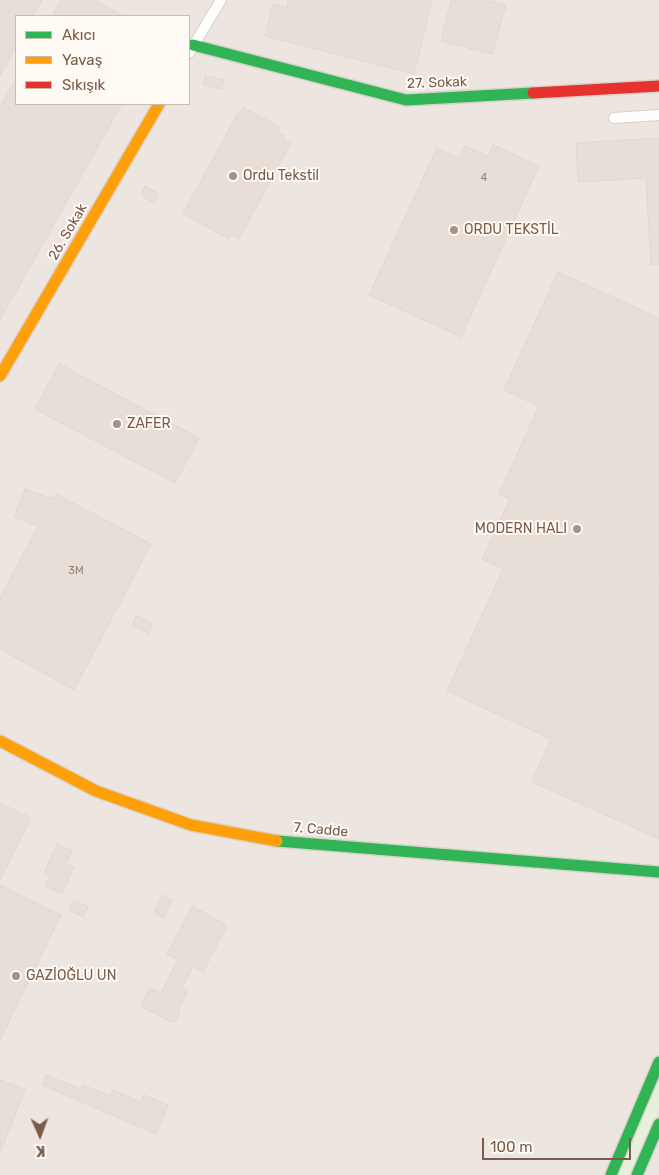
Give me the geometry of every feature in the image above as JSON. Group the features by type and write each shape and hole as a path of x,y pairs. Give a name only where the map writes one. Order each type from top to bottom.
{"street":[{"path":"191,49 221,0"},
{"name":"27. Sokak","path":"191,49 406,100 659,86"},
{"name":"26. Sokak","path":"0,376 158,105"},
{"path":"614,118 659,115"},
{"name":"7. Cadde","path":"0,741 96,791 191,825 264,840 659,872"},
{"path":"611,1175 659,1062"},
{"path":"637,1175 659,1124"}],"shaded area":[{"path":"0,0 659,0 659,1175 0,1175"}],"green space":[{"path":"659,1073 659,1107 630,1175 615,1175"}],"building":[{"path":"0,0 42,0 34,15 15,15 15,49 0,76"},
{"path":"61,0 95,0 121,15 53,15"},
{"path":"288,0 432,0 414,74 265,36 273,4 287,7"},
{"path":"451,0 485,0 506,5 492,54 441,41"},
{"path":"205,76 224,80 222,89 204,85"},
{"path":"15,81 15,105 121,105 0,320 0,107"},
{"name":"Ordu Tekstil","path":"244,108 280,127 277,132 285,136 283,139 291,143 239,239 231,235 229,239 183,214 239,111 241,112"},
{"path":"659,138 659,264 651,265 646,178 578,182 576,143"},
{"name":"ORDU TEKSTİL","path":"493,145 539,166 461,337 369,295 437,148 459,158 465,146 488,156"},
{"path":"145,186 159,194 154,203 141,195"},
{"name":"MODERN HALI","path":"558,272 659,318 659,839 532,782 551,739 447,691 503,569 482,559 510,499 499,494 539,406 504,390"},
{"name":"ZAFER","path":"59,364 199,438 175,483 35,409"},
{"path":"25,489 53,499 56,494 151,544 74,690 0,649 0,598 38,526 14,517"},
{"path":"136,616 153,623 149,633 132,626"},
{"path":"0,803 31,818 0,880"},
{"path":"57,844 72,851 66,864 74,867 62,894 45,886 50,876 44,873"},
{"name":"GAZİOĞLU UN","path":"0,885 61,915 0,1040"},
{"path":"162,895 172,900 164,918 154,913"},
{"path":"74,900 88,907 83,917 69,910"},
{"name":"GAZİOĞLU UN","path":"192,906 227,925 203,972 193,967 182,988 188,991 174,1023 140,1006 150,988 161,993 178,960 167,954"},
{"path":"46,1075 81,1089 83,1085 110,1096 113,1090 141,1102 144,1095 168,1105 156,1134 42,1085"},
{"path":"0,1080 25,1089 1,1151 0,1151"}],"traffic: fast":[{"path":"193,45 406,100 533,93"},
{"path":"277,841 659,872"},
{"path":"611,1175 659,1062"},
{"path":"637,1175 659,1124"}],"traffic: slow":[{"path":"0,376 158,105"},
{"path":"0,741 96,791 191,825 277,841"}],"traffic: jam":[{"path":"533,93 659,86"}],"place":[{"name":"Ordu Tekstil","path":"233,176"},
{"name":"ORDU TEKSTİL","path":"454,230"},
{"name":"ZAFER","path":"117,424"},
{"name":"MODERN HALI","path":"577,529"},
{"name":"GAZİOĞLU UN","path":"16,976"}]}
